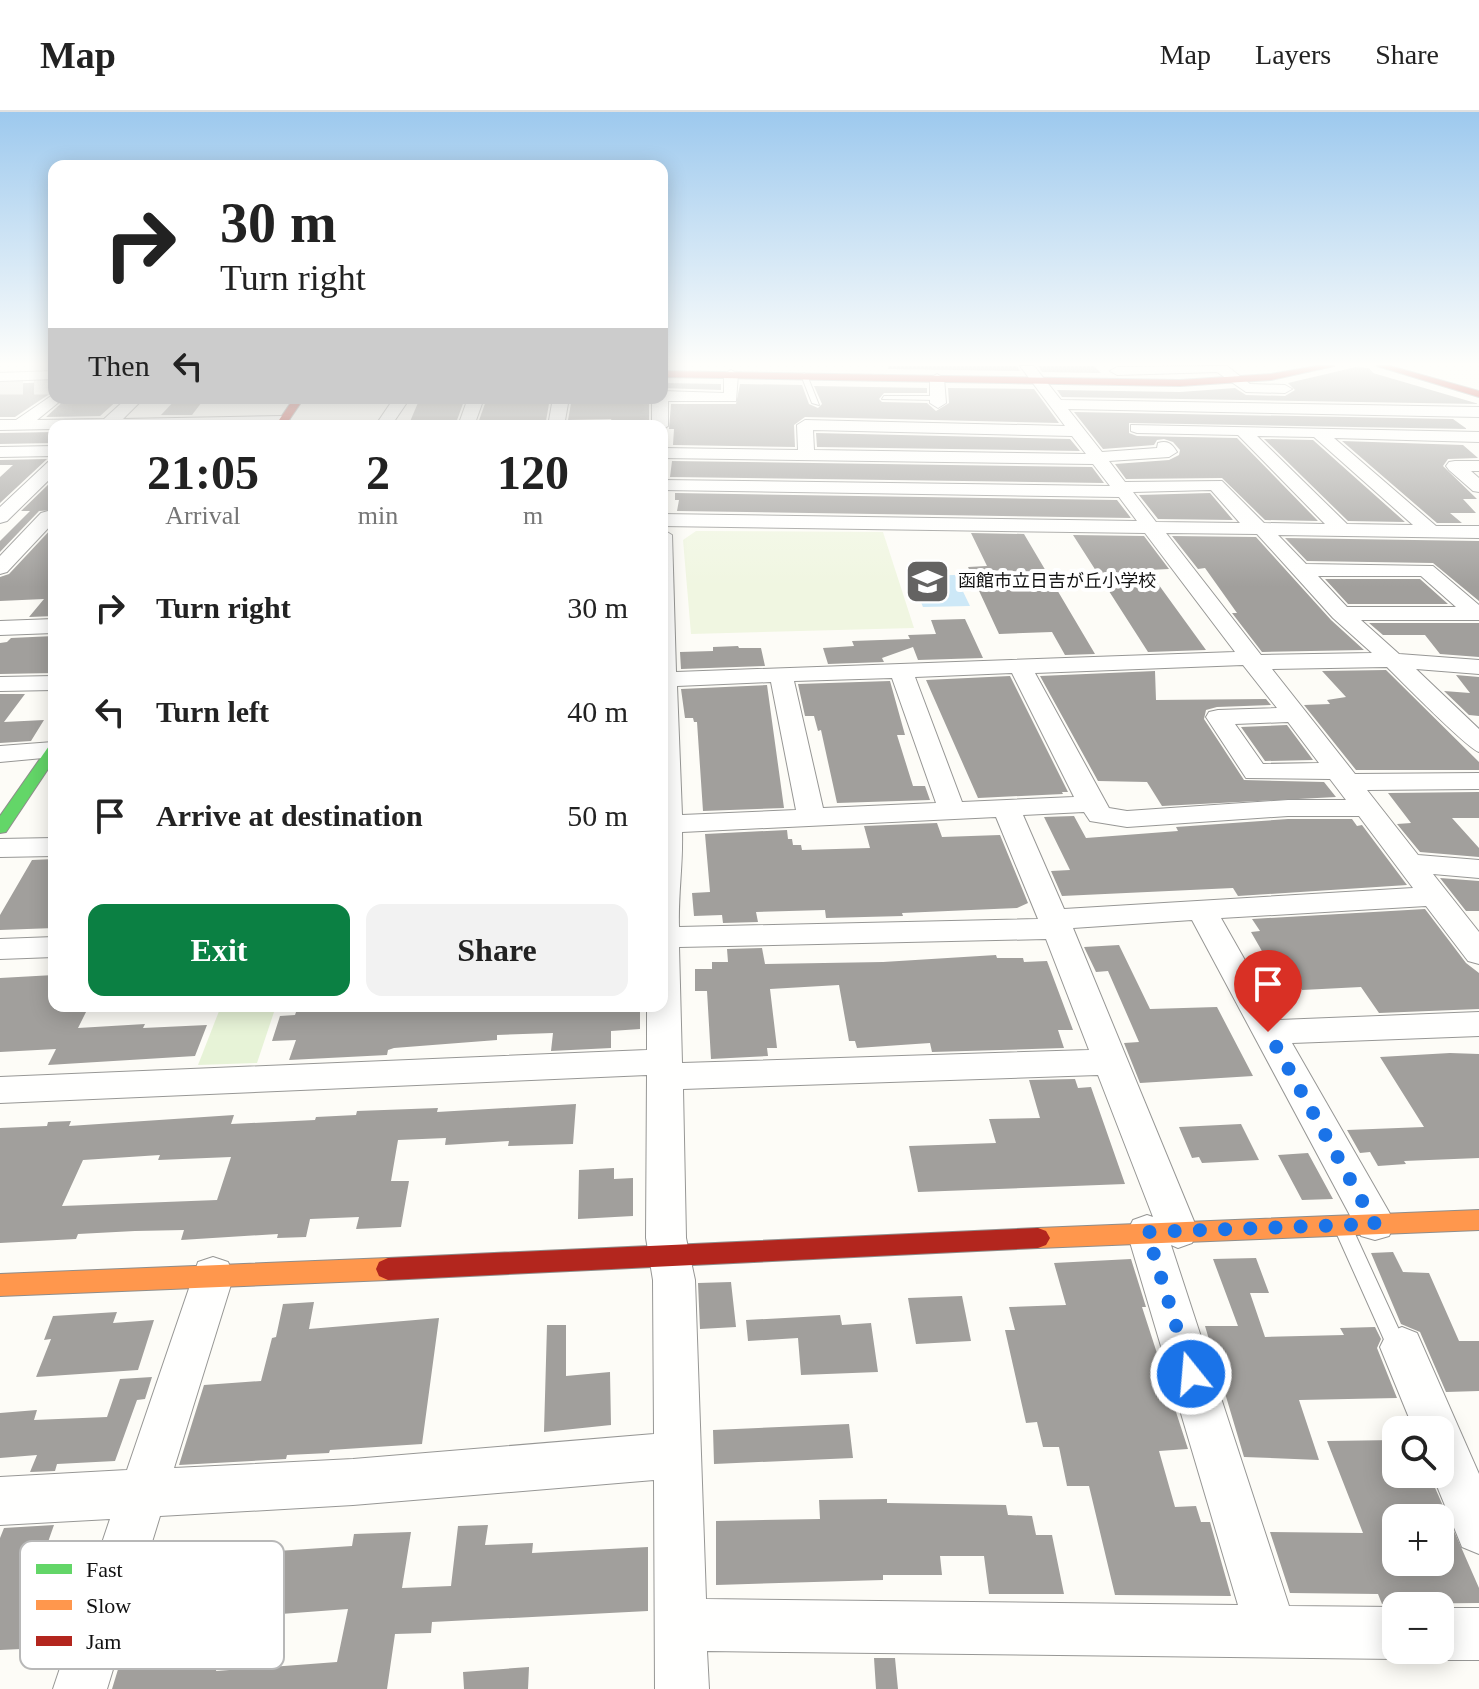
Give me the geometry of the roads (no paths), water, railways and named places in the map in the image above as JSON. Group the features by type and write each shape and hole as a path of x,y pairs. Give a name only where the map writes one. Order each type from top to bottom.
{"street":[{"path":"806,440 806,454"},
{"path":"1084,440 1250,660 1479,954"},
{"path":"1252,440 1342,530"},
{"path":"1326,440 1431,531"},
{"path":"668,453 1098,458 1169,452 1164,446"},
{"path":"0,452 48,451"},
{"path":"915,456 946,523"},
{"path":"1479,466 1455,466 1479,487"},
{"path":"48,472 0,517 48,517"},
{"path":"668,485 1122,489 1216,485 1391,660 1468,719 1479,744"},
{"path":"0,568 48,520"},
{"path":"668,520 1479,532"},
{"path":"1301,570 1426,570 1476,614 1341,613"},
{"path":"0,628 48,626"},
{"path":"668,683 781,675 1250,660 1391,660 1479,667"},
{"path":"1020,666 1091,804 1100,815 1127,819 1288,808 1364,808"},
{"path":"901,671 952,811"},
{"path":"781,675 811,818"},
{"path":"0,684 48,683"},
{"path":"1293,715 1218,717 1255,772 1479,781"},
{"path":"0,754 48,757"},
{"path":"0,828 48,761"},
{"path":"668,875 668,824 1091,804"},
{"path":"1006,809 1111,1062 1162,1231 1271,1630"},
{"path":"0,848 48,847"},
{"path":"1407,863 1479,869"},
{"path":"668,929 1056,924 1434,896"},
{"path":"1202,911 1268,1032 1359,1224"},
{"path":"0,949 48,947"},
{"path":"664,1012 666,1238 674,1280 682,1689"},
{"path":"1268,1032 1479,1024"},
{"path":"0,1090 664,1070 1111,1062"},
{"path":"0,1285 1162,1231 1479,1220"},
{"path":"126,1541 213,1275"},
{"path":"1402,1347 1431,1416"},
{"path":"0,1501 353,1482 678,1455"},
{"path":"1454,1471 1479,1530"},
{"path":"682,1625 1382,1633"},
{"path":"1454,1634 1479,1634"},
{"path":"80,1689 86,1669"}],"lane":[{"path":"1359,1224 1393,1338 1402,1347"}],"water":[{"path":"955,575 970,606 923,607 910,576"}],"place":[{"name":"函館市立日吉が丘小学校","path":"927,581"}]}
